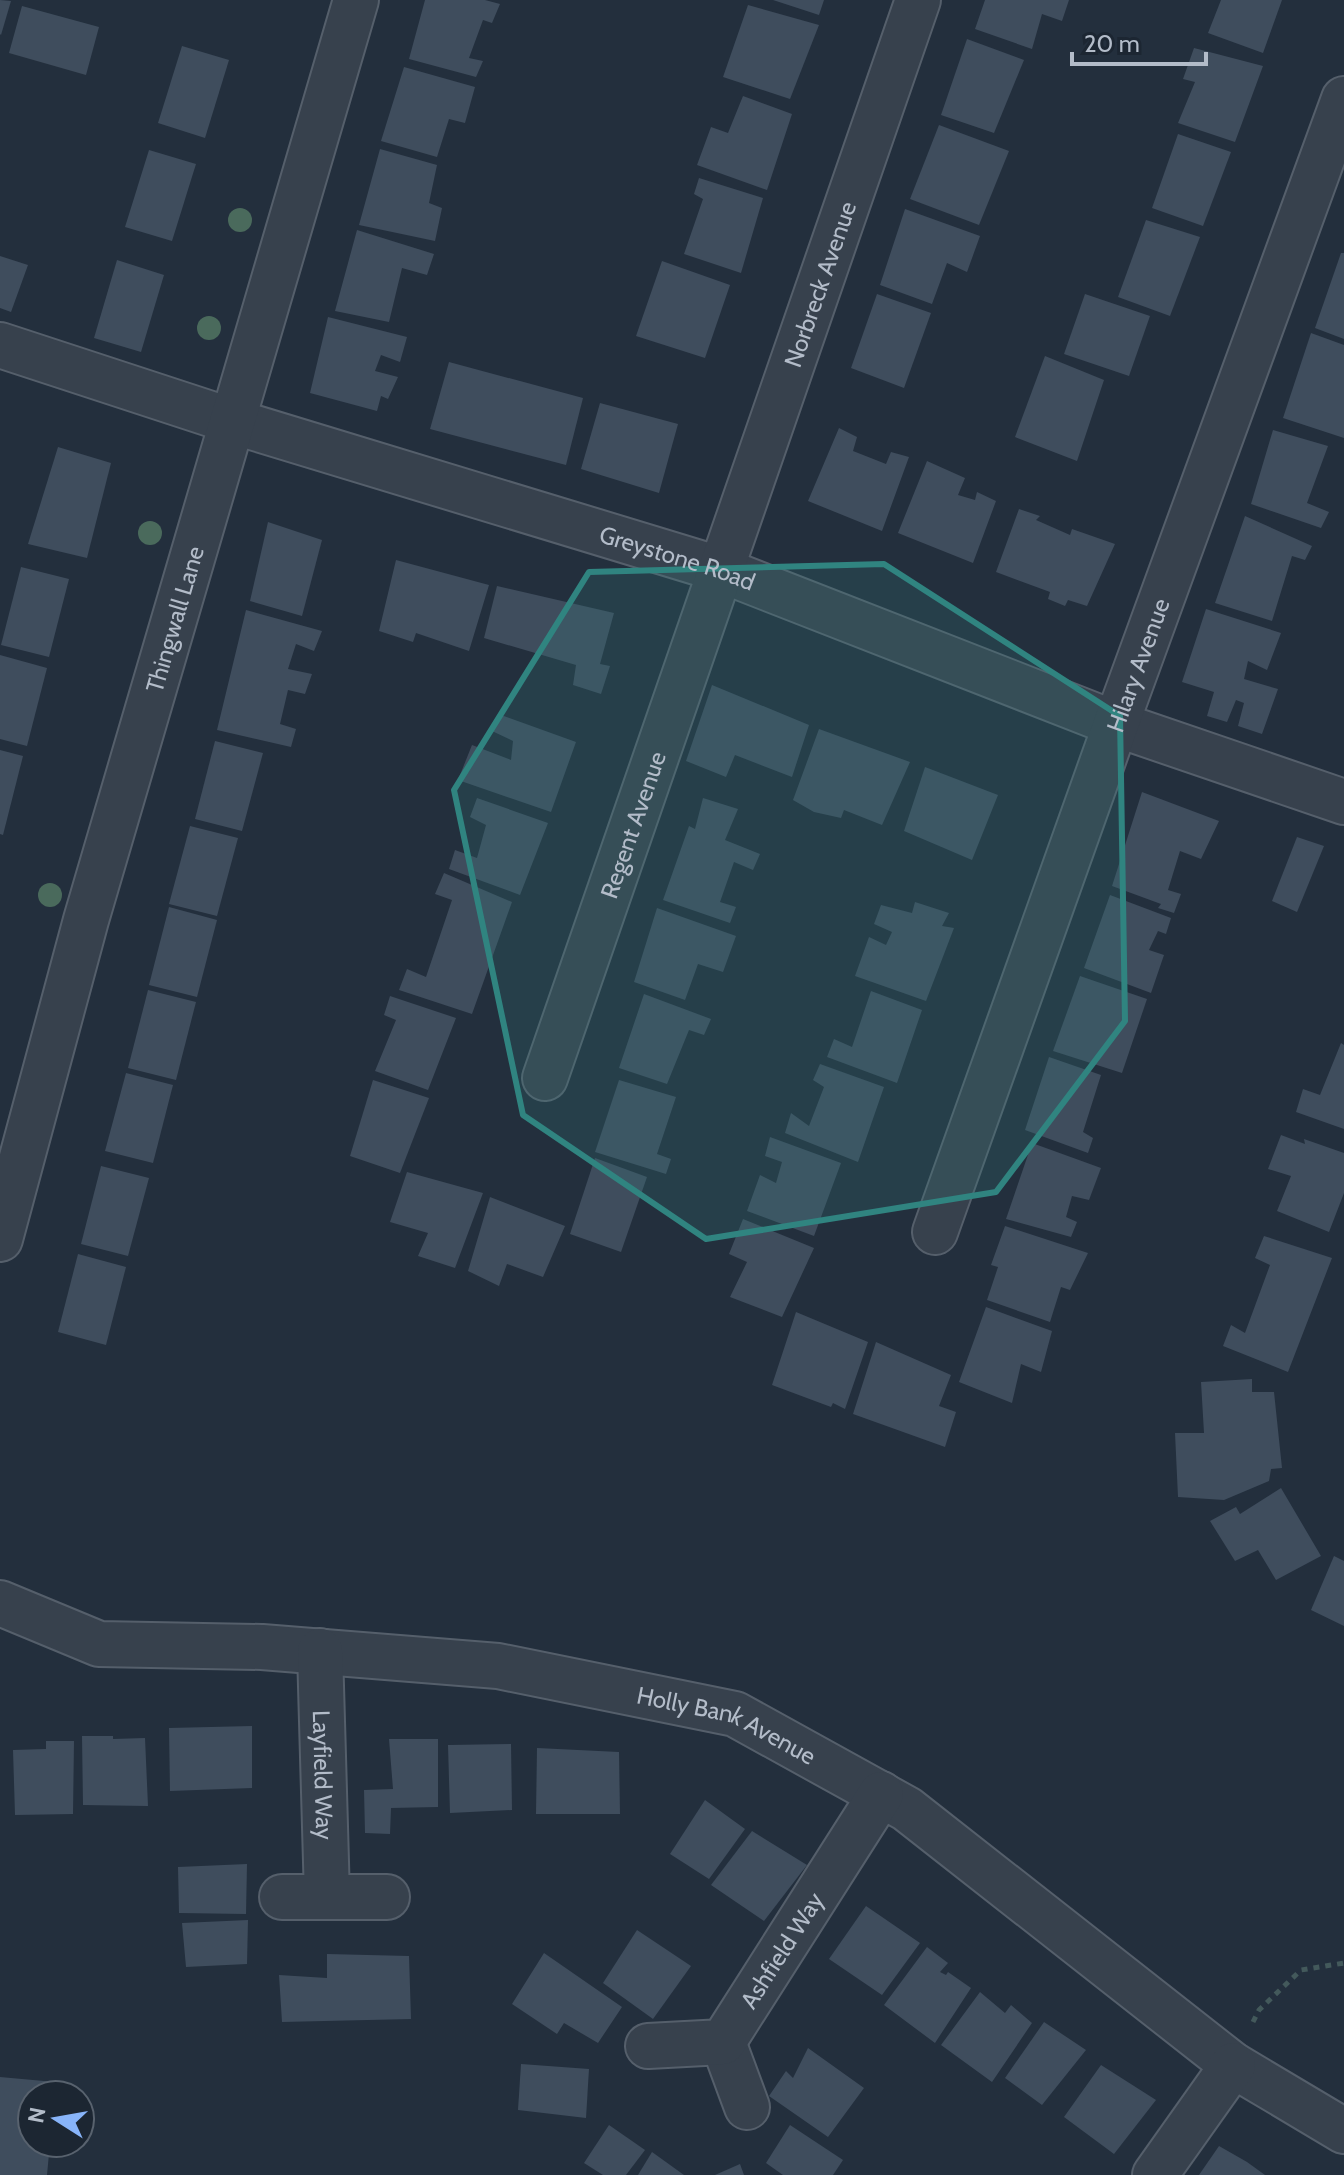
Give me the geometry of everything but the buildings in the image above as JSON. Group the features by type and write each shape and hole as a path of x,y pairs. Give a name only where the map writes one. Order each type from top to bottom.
{"street":[{"name":"Thingwall Lane","path":"0,1239 86,920 356,0"},
{"name":"Norbreck Avenue","path":"719,569 918,0"},
{"name":"Hilary Avenue","path":"935,1232 1344,99"},
{"name":"Greystone Road","path":"0,345 232,421 719,569 1116,724 1344,802"},
{"name":"Regent Avenue","path":"545,1078 719,569"},
{"name":"Holly Bank Avenue","path":"0,1603 99,1644 262,1647 498,1666 735,1714 907,1809 1233,2065 1344,2131"},
{"name":"Layfield Way","path":"320,1651 327,1897"},
{"name":"Ashfield Way","path":"723,2042 881,1794"},
{"path":"282,1897 387,1897"},
{"path":"648,2046 723,2042 747,2107"},
{"path":"1155,2175 1233,2065"}],"path":[{"path":"1233,2065 1259,2010 1301,1970 1344,1963"}],"highlighted area":[{"path":"884,564 1120,716 1125,1021 996,1192 706,1239 523,1115 454,790 589,572"}]}
